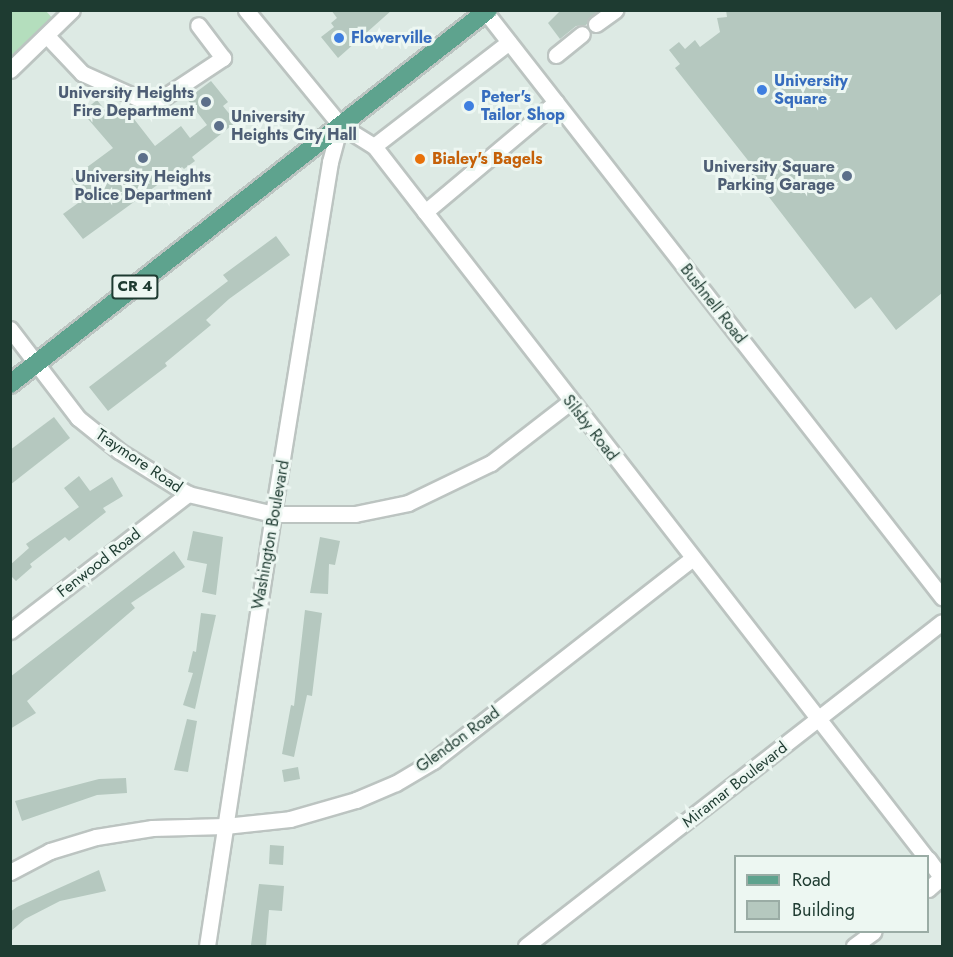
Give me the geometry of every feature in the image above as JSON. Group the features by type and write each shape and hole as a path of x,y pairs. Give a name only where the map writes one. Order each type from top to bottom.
{"main road":[{"name":"CR 4","path":"10,384 486,11"}],"street":[{"path":"10,70 48,37 72,10"},
{"name":"Silsby Road","path":"246,10 340,125 374,146 570,402 924,855"},
{"path":"596,24 615,10"},
{"name":"Bushnell Road","path":"486,11 942,597"},
{"path":"48,37 82,73 142,100 164,97 223,58 198,25"},
{"path":"555,55 582,34"},
{"path":"374,146 509,42"},
{"path":"424,212 556,102"},
{"name":"Washington Boulevard","path":"207,946 330,162 340,125"},
{"name":"Traymore Road","path":"10,329 78,418 119,451 188,494 273,514 355,514 408,503 491,463 570,402"},
{"name":"Fenwood Road","path":"10,631 188,494"},
{"name":"Glendon Road","path":"10,872 50,851 96,837 152,828 225,826 290,819 356,800 396,783 433,761 692,559"},
{"name":"Miramar Boulevard","path":"526,946 942,622"},
{"name":"Silsby Road","path":"929,862 942,878"},
{"path":"929,888 942,878"},
{"path":"854,946 872,933"}],"green space":[{"path":"11,11 46,11 54,20 11,63"}],"building":[{"path":"331,10 392,10 338,58 321,37 334,27 331,23 337,18"},
{"path":"561,10 598,10 586,25 576,26 560,39 548,23"},
{"name":"University Square Parking Garage","path":"726,10 942,10 942,293 896,330 871,297 855,309 749,171 754,168 675,68 680,64 669,50 679,42 685,49 695,40 700,47 720,32 717,18 727,17"},
{"path":"211,81 228,102 223,106 236,122 192,157 195,161 184,169 182,167 83,239 63,214 85,198 71,179 113,148 82,112 97,100 112,119 122,111 130,121 134,119 155,146 181,126 190,138 207,125 187,99"},
{"path":"276,236 290,255 229,299 206,320 211,325 165,363 167,366 108,411 89,387 228,281 223,275"},
{"path":"54,417 70,438 10,485 10,450"},
{"path":"79,476 90,491 112,477 123,496 103,508 106,512 69,541 65,537 30,564 32,567 16,581 10,575 10,565 29,548 26,544 79,507 64,488"},
{"path":"193,531 223,537 216,595 202,592 207,564 187,560"},
{"path":"320,537 340,541 335,565 329,564 328,594 310,593"},
{"path":"174,551 185,567 131,603 135,608 27,701 36,713 10,729 10,677"},
{"path":"305,610 322,613 312,696 307,695 294,757 282,754 291,705 294,706"},
{"path":"201,613 216,615 195,709 183,705 193,673 188,672 193,651 196,652"},
{"path":"187,719 197,721 188,772 174,770"},
{"path":"298,767 300,779 284,782 282,770"},
{"path":"126,778 127,793 97,795 22,821 15,801 99,779"},
{"path":"270,845 284,846 283,865 269,864"},
{"path":"99,870 106,891 60,901 25,919 10,932 10,912 17,907"},
{"path":"259,884 284,886 282,911 269,910 266,946 251,945"}],"place":[{"name":"Flowerville","path":"339,38"},
{"name":"University Square","path":"762,90"},
{"name":"University Heights Fire Department","path":"206,102"},
{"name":"Peter's Tailor Shop","path":"469,106"},
{"name":"University Heights City Hall","path":"219,126"},
{"name":"University Heights Police Department","path":"143,158"},
{"name":"Bialey's Bagels","path":"420,159"},
{"name":"University Square Parking Garage","path":"847,176"}]}
